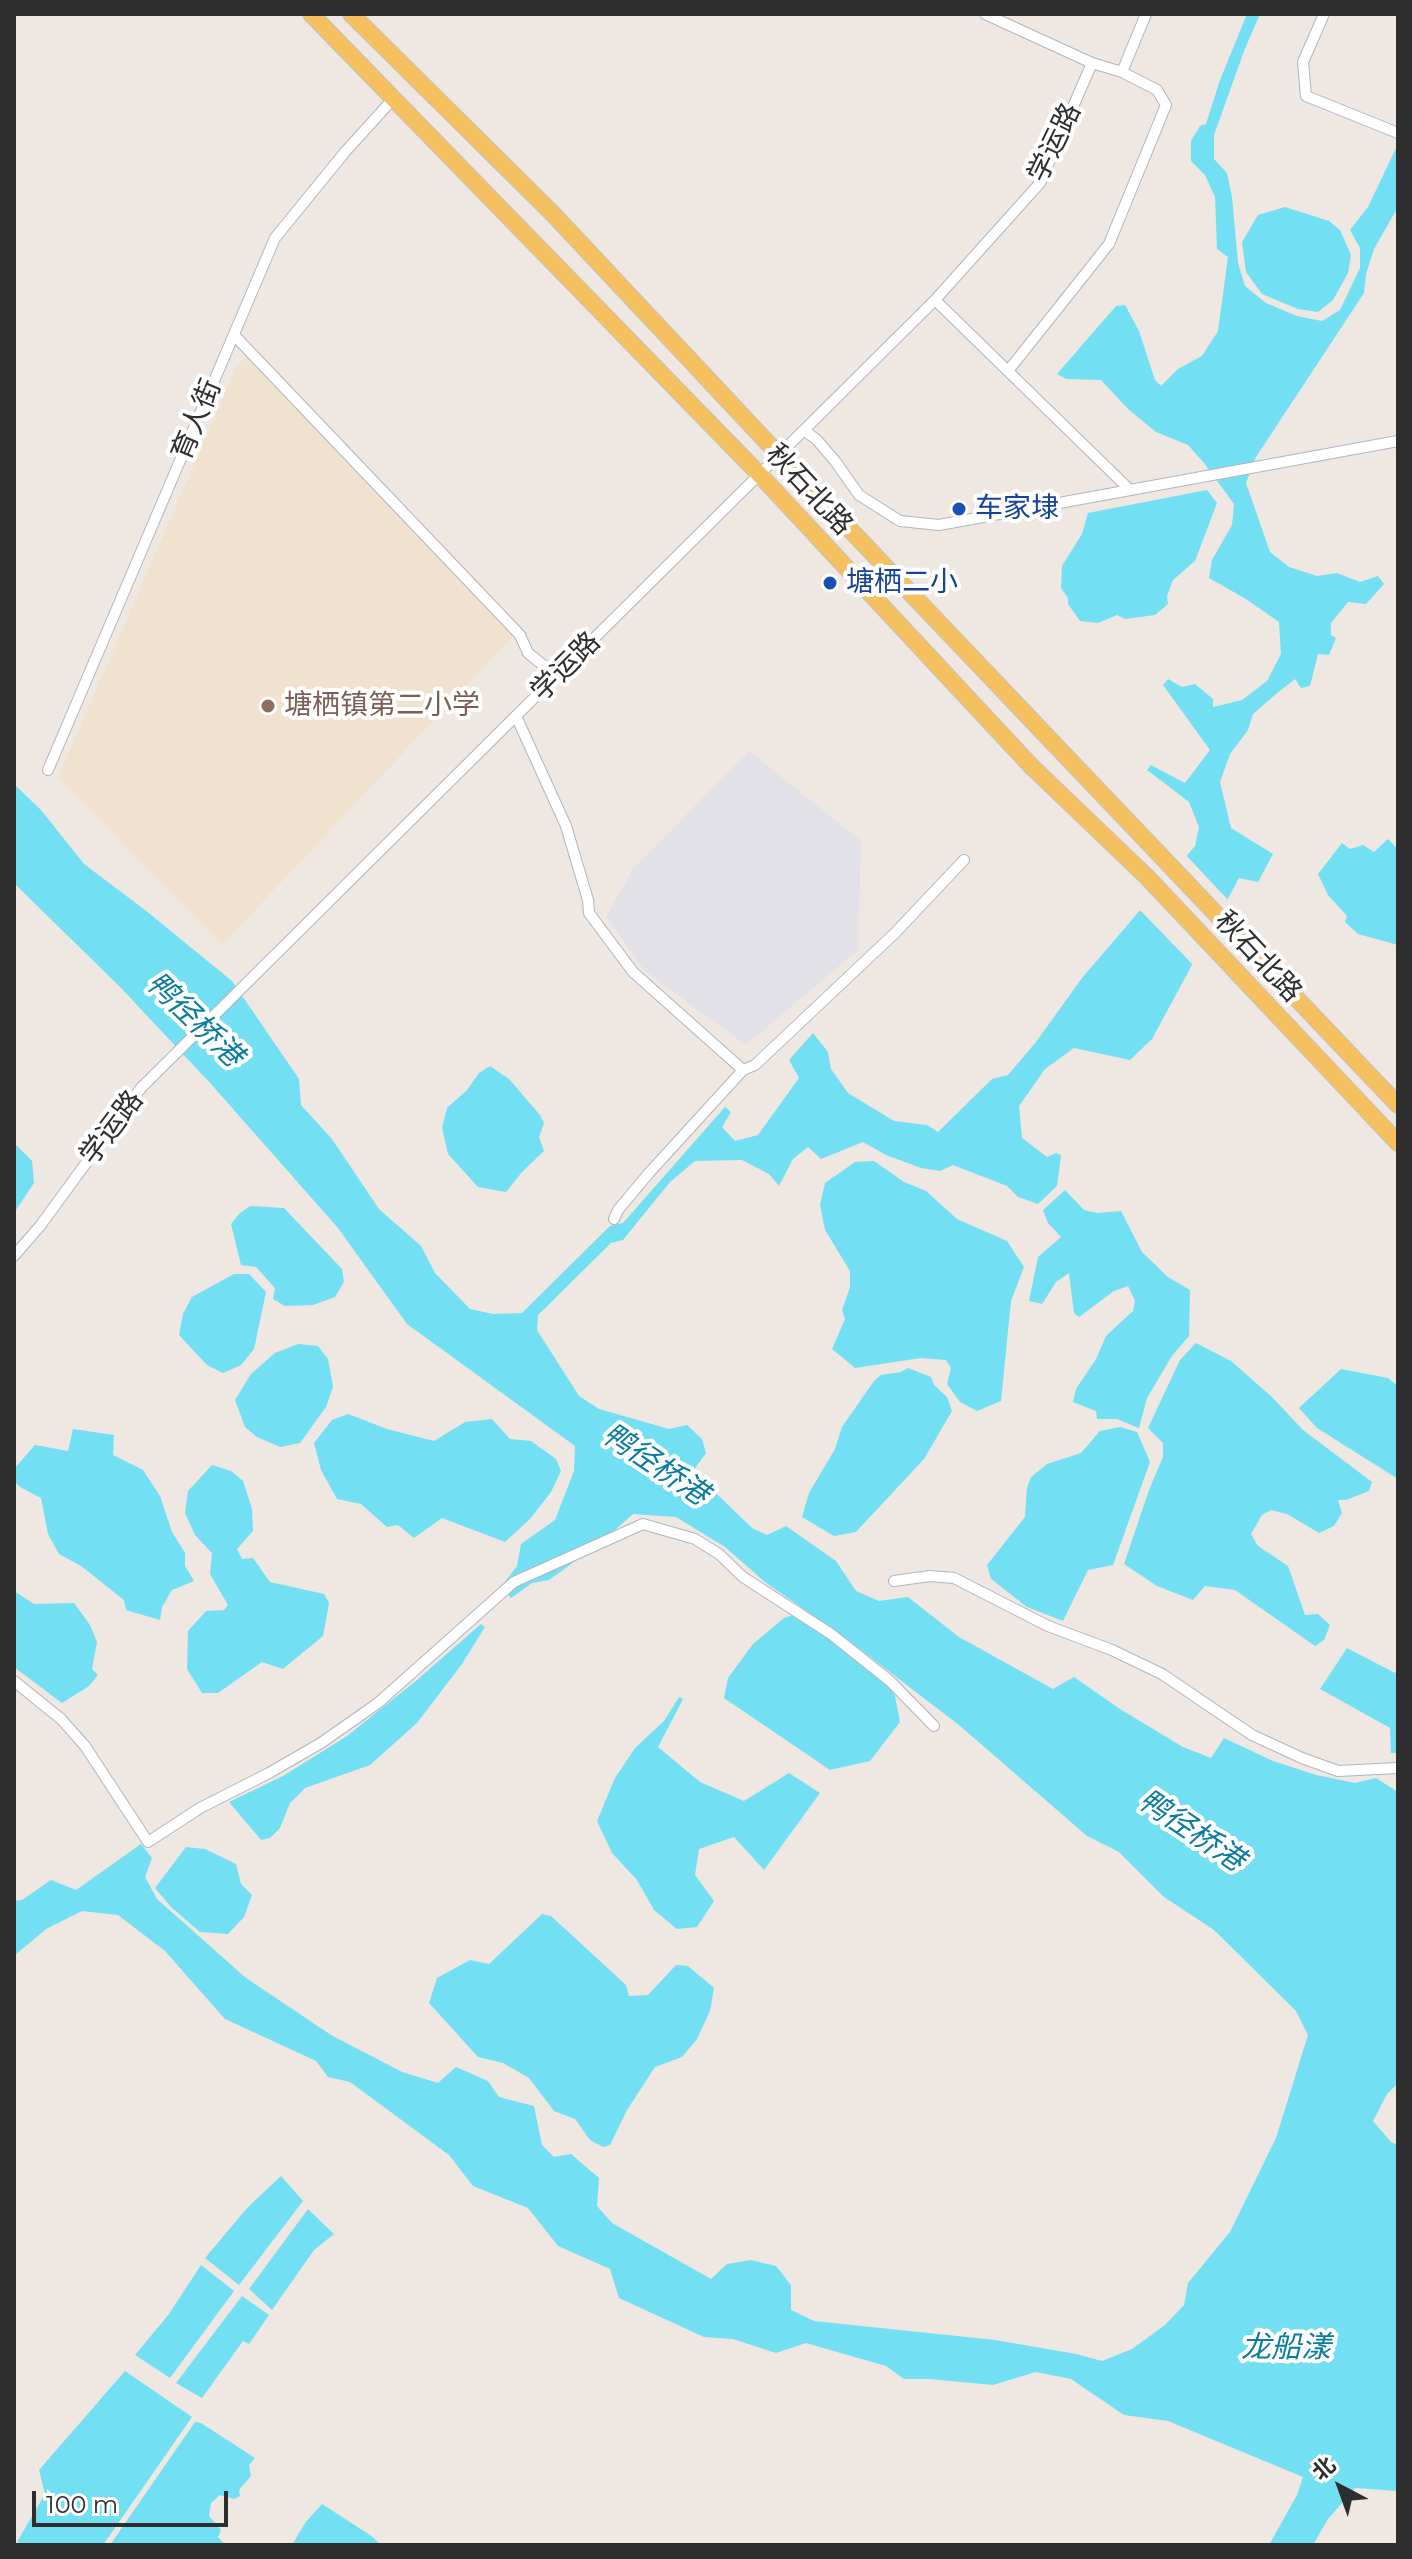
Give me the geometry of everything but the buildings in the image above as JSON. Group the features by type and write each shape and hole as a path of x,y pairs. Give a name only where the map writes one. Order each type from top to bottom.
{"main road":[{"name":"秋石北路","path":"311,14 759,474 1031,766 1147,877 1398,1143"},
{"name":"秋石北路","path":"351,14 552,213 1398,1105"}],"street":[{"path":"985,14 1092,63 1122,72 1157,90 1166,105 1109,244 1008,371"},
{"path":"1122,72 1146,14"},
{"path":"1324,14 1303,62 1306,96 1398,133"},
{"name":"学运路","path":"14,1256 40,1226 141,1088 935,300 1040,183 1092,63"},
{"name":"育人街","path":"48,770 275,238 393,99"},
{"path":"935,300 1130,490"},
{"path":"234,335 520,635 528,653 557,676"},
{"path":"805,431 835,461 859,495 900,521 939,525 1398,441"},
{"path":"516,716 566,826 589,913 633,972 743,1070"},
{"path":"614,1219 649,1173 743,1070 755,1065 895,933 964,860"},
{"path":"14,1681 61,1719 85,1746 148,1842 200,1808 321,1743 366,1711 514,1582 643,1524 695,1539 719,1554 743,1577 831,1634 890,1681 934,1726"},
{"path":"894,1581 930,1576 954,1578 1048,1626 1112,1650 1162,1674 1252,1735 1302,1758 1338,1771 1398,1768"}],"shaded area":[{"name":"塘栖镇第二小学","path":"248,355 515,634 223,944 58,778 236,368"},
{"path":"749,751 861,841 858,950 746,1045 645,971 606,917 633,869"}],"water":[{"path":"1247,14 1260,14 1214,135 1214,159 1227,173 1232,197 1238,263 1245,286 1266,303 1297,316 1322,321 1340,310 1360,268 1360,248 1350,230 1368,207 1398,144 1398,207 1374,249 1364,293 1256,457 1246,483 1270,552 1289,567 1317,576 1337,573 1360,582 1378,576 1384,584 1366,604 1348,602 1331,623 1331,635 1336,638 1329,655 1318,654 1310,686 1301,688 1295,679 1276,694 1253,714 1248,730 1230,754 1220,782 1231,828 1273,854 1258,882 1239,878 1152,1039 1130,1060 1074,1048 1045,1069 1019,1106 1022,1138 1047,1157 1056,1153 1061,1155 1057,1186 1038,1204 1018,1197 1007,1186 953,1165 940,1171 921,1168 886,1155 863,1142 821,1159 808,1147 793,1159 779,1186 769,1174 742,1160 695,1161 670,1182 623,1240 611,1243 538,1315 537,1330 579,1396 599,1409 669,1429 687,1425 702,1439 706,1453 693,1471 752,1528 767,1535 786,1526 836,1561 856,1591 879,1601 908,1597 959,1637 1053,1689 1074,1677 1183,1747 1211,1758 1224,1738 1273,1761 1316,1775 1355,1783 1376,1778 1398,1792 1398,2083 1387,2094 1373,2121 1391,2142 1398,2145 1398,2491 1355,2488 1328,2519 1313,2545 1269,2545 1297,2495 1303,2477 1168,2421 1124,2415 1071,2379 1036,2372 993,2385 904,2379 886,2366 806,2343 776,2353 733,2339 704,2337 619,2298 610,2269 558,2246 528,2208 473,2186 449,2155 350,2082 328,2077 316,2061 225,2019 165,1951 118,1915 82,1911 46,1929 14,1956 14,1901 22,1900 51,1880 76,1890 141,1844 152,1858 145,1877 157,1899 246,1978 331,2035 402,2072 438,2083 456,2067 488,2081 499,2097 534,2106 542,2145 554,2157 571,2154 599,2178 597,2206 612,2223 711,2279 727,2264 751,2260 776,2266 791,2285 791,2310 814,2321 995,2340 1102,2361 1132,2349 1165,2325 1184,2305 1188,2283 1230,2232 1276,2138 1308,2035 1296,2011 1214,1930 1164,1897 1119,1852 1087,1836 959,1725 844,1637 765,1582 725,1547 676,1517 633,1514 599,1544 549,1580 532,1583 511,1598 501,1587 517,1566 521,1544 555,1520 574,1471 575,1446 407,1324 338,1228 211,1084 121,988 14,883 14,784 41,810 84,864 232,981 299,1079 301,1105 332,1139 379,1209 421,1246 435,1273 470,1309 493,1314 522,1313 610,1226 623,1223 725,1107 731,1112 722,1127 735,1141 758,1135 799,1078 789,1060 813,1033 828,1052 831,1069 848,1093 894,1121 927,1125 938,1132 992,1079 1008,1075 1082,978 1195,846 1199,827 1189,802 1147,770 1151,765 1185,783 1210,750 1163,685 1168,679 1182,687 1195,684 1213,699 1213,707 1242,700 1267,681 1281,654 1279,622 1209,578 1212,560 1232,525 1234,504 1204,463 1188,445 1156,432 1128,409 1101,380 1066,379 1057,374 1116,306 1125,305 1139,331 1155,380 1161,386 1178,369 1202,356 1218,331 1228,257 1217,249 1215,197 1205,175 1191,161 1191,141 1200,126 1206,124"},
{"path":"1285,207 1329,221 1340,230 1351,255 1348,273 1333,300 1318,312 1298,309 1262,294 1246,272 1242,242 1258,215"},
{"path":"1207,490 1217,503 1195,561 1173,580 1167,596 1168,604 1155,615 1125,619 1117,615 1098,623 1080,621 1061,588 1062,566 1082,534 1088,513"},
{"path":"1388,839 1398,850 1398,945 1358,934 1345,922 1347,916 1328,895 1318,874 1342,843 1350,849 1363,845 1374,852"},
{"path":"490,1066 509,1079 544,1123 539,1137 544,1151 506,1192 478,1187 448,1154 442,1128 447,1108 467,1090 479,1073"},
{"path":"14,1143 32,1161 34,1183 14,1213"},
{"path":"874,1161 904,1182 926,1191 957,1219 1007,1241 1024,1267 1011,1301 1001,1401 977,1411 960,1402 947,1384 951,1368 946,1360 921,1358 855,1368 832,1349 845,1319 842,1310 850,1287 850,1271 825,1230 820,1205 825,1183 855,1162"},
{"path":"1065,1190 1084,1210 1097,1213 1121,1211 1142,1252 1168,1277 1190,1290 1189,1336 1172,1356 1147,1398 1139,1428 1117,1419 1097,1419 1096,1411 1073,1402 1076,1389 1096,1359 1106,1336 1133,1311 1135,1301 1128,1286 1114,1291 1079,1317 1074,1313 1069,1273 1056,1282 1042,1304 1029,1301 1038,1257 1061,1237 1048,1223 1043,1210"},
{"path":"250,1206 284,1208 342,1269 344,1282 335,1297 313,1305 285,1306 273,1299 275,1288 256,1267 241,1265 231,1224"},
{"path":"234,1274 249,1274 266,1292 254,1349 241,1365 223,1373 207,1365 179,1335 183,1314 192,1297"},
{"path":"1196,1343 1231,1361 1303,1430 1372,1482 1369,1491 1338,1500 1342,1513 1334,1526 1319,1533 1287,1514 1271,1510 1262,1515 1251,1534 1258,1546 1288,1566 1305,1615 1318,1614 1330,1625 1324,1640 1315,1646 1235,1590 1205,1586 1193,1600 1157,1586 1124,1564 1163,1457 1163,1443 1148,1428 1180,1360"},
{"path":"298,1344 318,1346 328,1359 333,1387 326,1407 300,1443 280,1447 257,1437 245,1427 235,1400 251,1374 275,1353"},
{"path":"908,1368 931,1377 934,1385 947,1397 952,1411 924,1459 856,1532 834,1536 802,1517 809,1493 835,1449 842,1427 874,1381 881,1375"},
{"path":"1341,1369 1388,1378 1398,1386 1398,1479 1317,1428 1299,1408"},
{"path":"348,1414 387,1429 434,1441 465,1422 492,1419 510,1439 531,1441 556,1459 561,1471 551,1492 530,1519 505,1542 442,1518 414,1538 398,1525 387,1527 361,1504 337,1499 321,1470 314,1443 332,1420"},
{"path":"1120,1427 1137,1432 1150,1462 1113,1565 1088,1570 1063,1621 1027,1607 991,1579 987,1565 1025,1517 1031,1477 1047,1464 1081,1453 1100,1431"},
{"path":"73,1429 114,1435 113,1455 143,1470 160,1496 172,1532 185,1553 185,1566 194,1581 172,1590 162,1607 160,1620 126,1610 124,1600 81,1566 59,1554 48,1534 41,1498 14,1481 14,1469 35,1445 68,1451"},
{"path":"212,1465 231,1471 243,1481 252,1509 253,1531 237,1549 242,1559 253,1558 270,1582 324,1594 329,1603 323,1636 283,1669 262,1662 218,1693 202,1693 187,1669 188,1631 206,1611 224,1610 228,1605 210,1574 212,1553 195,1535 185,1513 188,1491"},
{"path":"14,1591 34,1604 74,1603 90,1625 97,1642 92,1669 98,1675 89,1686 62,1703 14,1667"},
{"path":"793,1615 829,1637 894,1691 900,1722 870,1761 830,1770 724,1698 728,1678 753,1644 784,1618"},
{"path":"481,1624 485,1627 462,1664 417,1723 370,1765 305,1788 290,1803 280,1828 270,1838 261,1840 229,1802 283,1776 347,1736"},
{"path":"1347,1648 1395,1673 1398,1669 1398,1753 1391,1753 1390,1728 1320,1689"},
{"path":"679,1697 683,1699 658,1747 700,1782 744,1801 789,1773 820,1793 764,1870 734,1837 699,1849 695,1875 714,1901 697,1927 677,1929 654,1910 637,1880 612,1853 597,1821 615,1778 635,1748 664,1721"},
{"path":"186,1847 205,1849 236,1864 241,1884 252,1895 244,1917 228,1934 200,1932 155,1888"},
{"path":"542,1914 551,1916 626,1985 629,1996 648,1995 676,1965 688,1966 714,1988 710,2011 697,2039 682,2057 655,2067 627,2110 610,2145 603,2147 590,2140 575,2119 554,2111 529,2078 503,2063 478,2057 429,2003 437,1978 470,1960 489,1964"},
{"path":"281,2176 303,2201 239,2285 205,2258 248,2207"},
{"path":"308,2209 334,2234 314,2250 272,2310 249,2289"},
{"path":"201,2265 234,2291 170,2378 135,2355 169,2314"},
{"path":"242,2296 269,2315 249,2344 243,2341 202,2398 176,2383"},
{"path":"125,2371 192,2417 103,2545 22,2545 17,2542 45,2494 39,2470"},
{"path":"195,2422 255,2458 249,2465 251,2476 239,2490 240,2496 234,2499 220,2495 211,2503 209,2516 221,2530 218,2537 225,2545 110,2545"},
{"path":"322,2504 370,2535 378,2545 292,2545 305,2523"}],"pier":[{"path":"1184,853 1230,902 1195,967 1138,908"}],"place":[{"name":"车家埭","path":"959,509"},
{"name":"塘栖二小","path":"830,583"},
{"name":"塘栖镇第二小学","path":"268,706"}],"water label":[{"name":"鸭径桥港","path":"194,1020"},
{"name":"鸭径桥港","path":"655,1465"},
{"name":"鸭径桥港","path":"1191,1831"},
{"name":"龙船漾","path":"1286,2348"}]}
